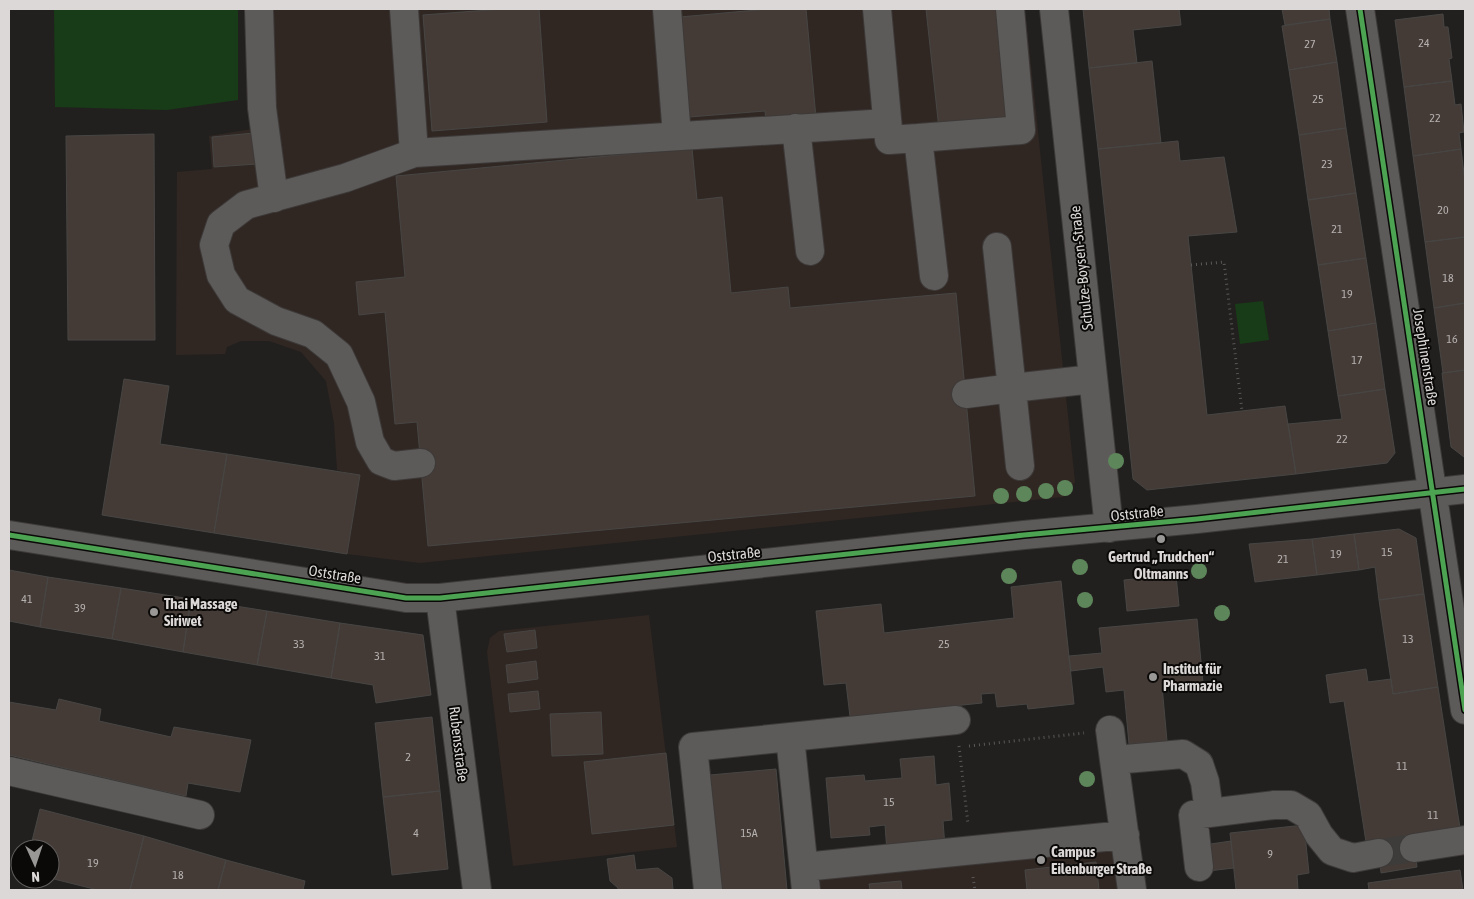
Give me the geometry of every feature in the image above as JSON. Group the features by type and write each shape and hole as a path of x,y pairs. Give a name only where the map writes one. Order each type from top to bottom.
{"street":[{"path":"259,9 262,108 274,198"},
{"path":"404,9 414,153"},
{"path":"667,9 677,136"},
{"path":"877,9 889,140 1021,130 1010,9"},
{"name":"Schulze-Boysen-Straße","path":"1054,9 1109,528"},
{"name":"Josephinenstraße","path":"1360,9 1465,710"},
{"path":"421,464 394,466 381,460 370,442 361,402 339,355 313,334 276,321 237,300 221,275 214,245 221,224 246,205 345,178 414,153 887,123"},
{"path":"796,128 810,251"},
{"path":"918,138 934,276"},
{"path":"997,247 1020,466"},
{"path":"966,394 1093,379"},
{"name":"Oststraße","path":"9,535 400,597 440,598 1465,489"},
{"name":"Rubensstraße","path":"440,598 477,890"},
{"path":"708,890 693,747 956,720"},
{"path":"1110,730 1132,890"},
{"path":"790,737 805,879 971,851 1125,835"},
{"path":"1114,760 1183,754 1199,764 1205,782 1209,812"},
{"path":"9,771 200,815"},
{"path":"1199,867 1192,815 1274,805 1291,805 1308,815 1319,835 1332,851 1353,858 1379,853"},
{"path":"1414,848 1465,840"}],"path":[{"path":"1191,265 1224,262 1242,411"},
{"path":"956,720 975,890"},
{"path":"969,746 1110,730"}],"shaded area":[{"path":"250,9 1025,9 1075,482 1063,497 420,563 347,554 360,476 337,470 334,423 326,381 301,352 269,341 241,341 227,347 225,354 176,355 177,172 212,169 209,136 252,129"},
{"path":"649,615 677,847 513,866 487,652 490,638 499,631"},
{"name":"Campus Eilenburger Straße","path":"1114,845 1121,890 821,890 819,874"}],"green space":[{"path":"54,9 238,9 238,100 167,110 55,107"},
{"path":"1263,301 1269,340 1240,344 1235,304"}],"building":[{"path":"502,9 539,9 547,122 432,131 423,15"},
{"path":"768,9 806,9 816,118 766,122 765,111 689,117 680,17"},
{"path":"926,9 998,9 1009,122 939,129"},
{"path":"1083,9 1179,9 1181,25 1133,30 1137,63 1089,68"},
{"path":"1282,9 1329,9 1330,19 1285,25"},
{"path":"1443,14 1444,27 1448,27 1452,58 1449,59 1452,81 1404,87 1395,20"},
{"path":"1330,19 1337,62 1289,70 1282,26"},
{"path":"1152,61 1161,143 1098,149 1089,68"},
{"path":"1337,62 1346,128 1299,135 1289,70"},
{"path":"1452,81 1455,105 1461,104 1464,132 1459,133 1461,149 1413,156 1404,87"},
{"path":"1346,128 1356,193 1308,200 1299,135"},
{"path":"254,133 257,164 214,167 212,137"},
{"path":"154,134 155,340 68,340 66,136"},
{"path":"1178,141 1180,161 1224,157 1237,232 1188,236 1207,415 1285,406 1296,474 1147,490 1133,479 1098,149"},
{"path":"692,148 697,200 722,197 731,293 788,287 790,308 956,293 975,496 428,546 417,422 395,424 385,312 359,315 356,282 405,277 396,176"},
{"path":"1461,149 1465,182 1465,237 1425,242 1413,156"},
{"path":"1356,193 1366,258 1318,265 1308,200"},
{"path":"1465,237 1465,303 1434,308 1425,242"},
{"path":"1366,258 1376,323 1328,331 1318,265"},
{"path":"1465,303 1465,370 1443,373 1434,308"},
{"path":"1376,323 1385,389 1338,396 1328,331"},
{"path":"1465,370 1464,457 1451,447 1442,373"},
{"path":"124,379 169,386 160,444 227,454 214,533 102,515"},
{"path":"1385,389 1395,453 1387,463 1296,474 1288,424 1342,419 1338,396"},
{"path":"227,454 360,475 347,554 214,533"},
{"path":"1399,529 1416,538 1424,594 1379,600 1375,567 1359,570 1354,534"},
{"path":"1354,534 1359,570 1317,575 1312,539"},
{"path":"1312,539 1317,575 1255,582 1249,544"},
{"path":"9,570 48,577 40,627 9,621"},
{"path":"1176,575 1179,606 1127,611 1124,580"},
{"path":"48,577 121,588 112,639 40,627"},
{"path":"1061,581 1074,704 1028,709 1027,704 997,707 995,693 981,694 982,703 934,708 851,725 846,683 824,685 816,611 881,604 884,633 1014,618 1011,587"},
{"path":"121,588 191,599 183,652 112,639"},
{"path":"1424,594 1438,687 1393,694 1379,600"},
{"path":"191,599 267,611 257,665 183,652"},
{"path":"267,611 340,623 331,678 257,665"},
{"name":"Institut für Pharmazie","path":"1197,619 1203,683 1162,686 1167,741 1129,744 1124,690 1106,692 1103,667 1071,671 1069,656 1102,653 1099,628"},
{"path":"340,623 423,635 431,695 376,703 373,685 331,678"},
{"path":"535,630 537,648 507,652 504,634"},
{"path":"536,661 538,679 508,683 506,665"},
{"path":"1366,669 1368,682 1391,679 1393,694 1438,687 1460,828 1366,842 1344,701 1330,703 1326,675"},
{"path":"538,691 540,709 510,712 508,694"},
{"path":"59,699 101,709 99,721 171,737 174,727 251,740 240,792 188,783 186,796 9,755 9,702 56,710"},
{"path":"601,712 603,754 552,756 550,714"},
{"path":"432,717 440,791 383,797 375,723"},
{"path":"666,753 674,825 592,834 584,762"},
{"path":"934,756 936,785 949,783 952,820 943,821 945,847 887,852 885,825 869,827 870,835 831,838 826,778 864,775 865,781 902,778 900,759"},
{"path":"776,769 787,890 721,890 710,775"},
{"path":"440,791 448,869 392,875 383,797"},
{"path":"40,809 144,836 130,890 98,890 60,880 60,839 32,839"},
{"path":"1304,825 1309,873 1297,875 1298,890 1236,890 1230,833"},
{"path":"1413,835 1417,867 1381,873 1378,841"},
{"path":"144,836 226,860 218,890 130,890"},
{"path":"1231,841 1234,868 1208,871 1204,845"},
{"path":"634,855 636,870 658,868 672,878 673,890 618,890 610,881 607,859"},
{"path":"226,860 305,881 303,890 218,890"},
{"path":"1096,862 1099,890 1027,890 1025,870"},
{"path":"1460,870 1463,890 1369,890 1368,883"},
{"path":"901,881 902,890 870,890 869,884"}],"tunnel":[{"path":"1379,853 1414,848"}],"cycle path":[{"path":"1360,9 1465,710"},
{"path":"9,535 406,598 440,598 1465,489"}],"place":[{"name":"Gertrud „Trudchen“ Oltmanns","path":"1161,539"},
{"name":"Thai Massage Siriwet","path":"154,612"},
{"name":"Institut für Pharmazie","path":"1153,677"},
{"name":"Campus Eilenburger Straße","path":"1041,860"}]}
